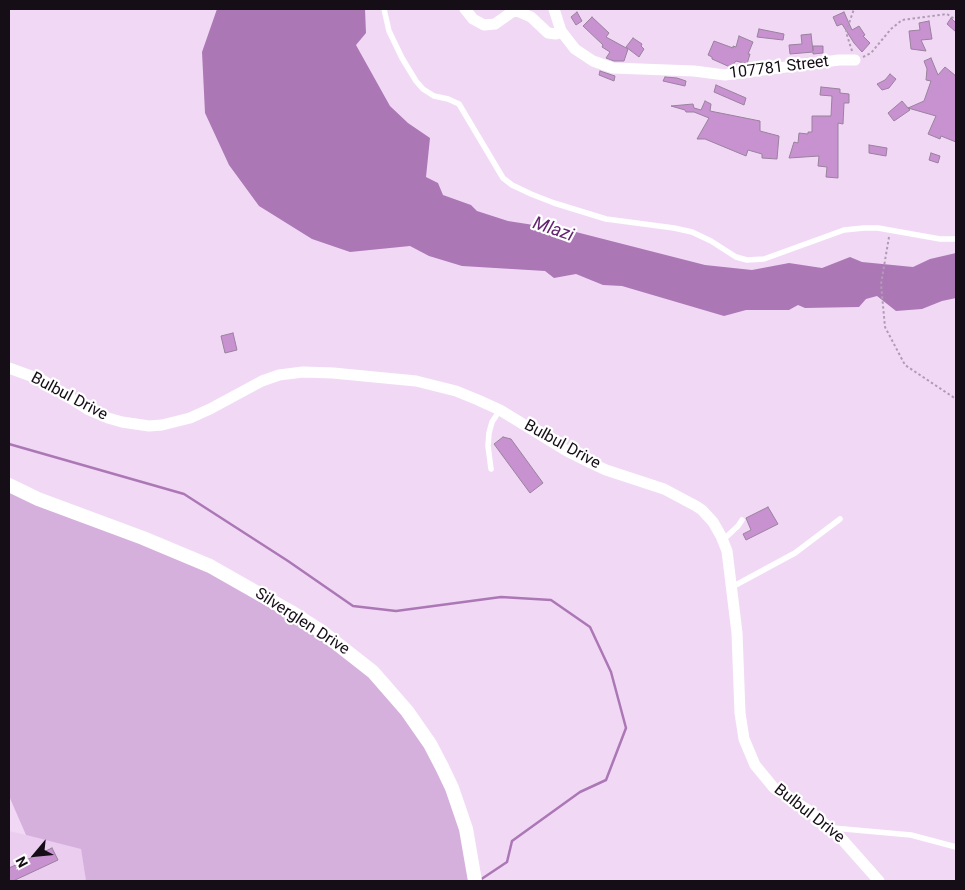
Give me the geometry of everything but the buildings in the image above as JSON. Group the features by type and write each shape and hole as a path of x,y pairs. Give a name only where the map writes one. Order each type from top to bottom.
{"street":[{"path":"465,9 473,19 484,25 494,24 512,12 517,11 531,17 548,33 556,34 561,31"},
{"name":"107781 Street","path":"554,9 561,31 575,49 592,61 614,68 694,71 725,75 839,60 855,60"},
{"name":"Bulbul Drive","path":"9,368 42,380 89,410 108,418 134,424 162,425 190,418 262,381 279,375 303,372 348,374 416,381 456,391 500,410 566,451 606,470 664,489 696,506 708,516 717,528 727,551 737,633 740,714 744,739 750,752 760,772 774,788 808,810 830,828 858,856 879,881"},
{"name":"Silverglen Drive","path":"9,485 30,496 150,540 210,566 291,612 357,658 392,692 430,744 452,788 459,807 466,829 475,881"}],"lane":[{"path":"384,9 389,31 402,58 423,89 434,96 459,104 503,178 512,185 554,203 606,219 692,232 711,241 736,257 747,260 764,259 844,230 871,228 940,239 956,239"},
{"path":"491,469 488,446 489,434 492,422 500,410"},
{"path":"732,587 795,553 840,519"},
{"path":"723,540 742,520"},
{"path":"830,828 912,835 956,848"}],"path":[{"path":"854,9 846,32 855,60 871,53 890,29 902,20 947,14 956,20"},
{"path":"889,231 889,244 881,284 885,327 905,365 956,398"}],"shaded area":[{"path":"9,487 210,567 322,634 406,711 451,790 473,881 86,881 81,849 26,835 9,796"},
{"path":"9,831 81,848 86,881 9,881"}],"water":[{"name":"Mlazi","path":"217,9 365,9 366,33 356,45 390,106 408,123 430,138 426,177 438,183 443,195 471,205 477,211 508,221 572,231 705,265 752,270 789,263 822,268 850,257 862,262 913,267 930,259 956,253 956,298 922,309 896,311 877,296 866,299 859,307 805,308 798,305 789,310 746,310 724,316 622,286 603,285 576,274 554,278 545,271 462,266 429,256 410,246 350,252 312,239 259,206 229,165 205,113 202,52"}],"waterway":[{"path":"9,444 184,494 288,561 353,606 396,611 501,597 551,600 590,627 611,672 626,728 606,780 580,792 512,841 507,862 480,880"}]}
